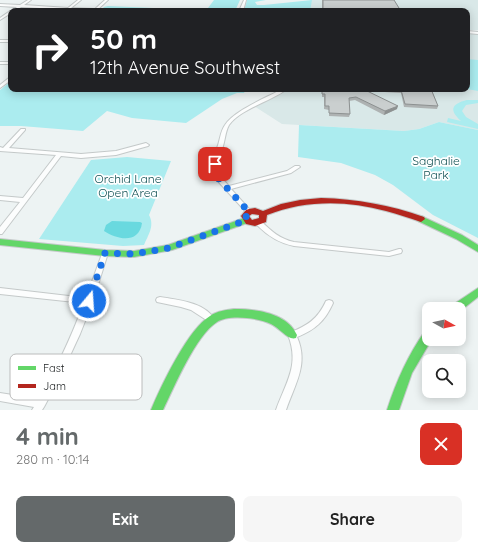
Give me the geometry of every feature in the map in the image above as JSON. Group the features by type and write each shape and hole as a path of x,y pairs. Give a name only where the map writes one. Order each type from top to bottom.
{"street":[{"path":"18,8 30,0"},
{"path":"0,5 69,8 80,0"},
{"path":"97,8 107,0"},
{"path":"0,87 8,80"},
{"path":"263,214 264,218 259,223 252,223 228,188 218,178 215,172 215,164 227,124 241,113 280,92"},
{"path":"2,149 23,130"},
{"path":"2,149 81,156 102,155 126,151 146,144"},
{"path":"0,232 59,155"},
{"path":"228,188 289,172 297,167"},
{"path":"0,198 24,200"},
{"path":"263,214 275,208 322,202 374,205 426,220 448,230 478,249"},
{"path":"0,242 105,253 134,254 169,248 248,216 255,210 263,214"},
{"path":"259,223 272,236 283,242 389,254 399,251"},
{"path":"68,354 76,338 105,253"},
{"path":"0,291 89,301"},
{"path":"464,302 478,292"},
{"path":"160,300 187,305 198,309 211,320"},
{"path":"292,335 311,328 325,312 329,303"},
{"path":"157,410 191,346 211,320 234,313 264,316 280,322 289,329 297,343 299,355 296,372 280,410"},
{"path":"393,410 407,372 418,348 422,343"},
{"path":"0,397 10,400"},
{"path":"12,400 39,407"}],"shaded area":[{"path":"310,0 478,0 478,30 470,30 470,8 309,8"},
{"path":"470,33 478,34 478,130 439,122 419,129 404,131 282,124 254,106 280,92 470,92"},
{"path":"112,221 142,223 137,234 132,237 121,238 104,231 106,225"}],"green space":[{"path":"214,0 240,0 236,8 208,8"},
{"path":"247,0 266,0 255,2 257,5 264,5 312,0 311,8 245,8"},
{"path":"108,6 154,8 103,8"},
{"path":"470,59 478,60 478,91 470,90"},
{"path":"8,83 8,92 244,92 237,93 222,99 186,123 132,118 107,111 83,131 21,126 0,126 0,90"},
{"path":"467,100 478,100 478,103 466,105 462,111 466,117 478,124 478,129 447,122 448,118 461,121 453,111 458,103"},
{"name":"Saghalie Park","path":"439,122 478,130 478,238 433,215 393,185 375,175 341,163 298,157 299,125 404,131 419,129"},
{"name":"Orchid Lane Open Area","path":"127,157 171,161 149,215 151,219 151,227 144,245 123,246 39,239 91,160"}],"building":[{"path":"323,0 394,0 399,8 398,8 323,8"},
{"path":"322,92 369,92 398,106 385,111 356,97 349,98 350,114 329,113 329,106 325,106 325,94 322,94"},
{"path":"402,92 432,92 438,106 405,104"}],"traffic: fast":[{"path":"421,219 459,237 478,249"},
{"path":"0,242 105,253 134,254 169,248 247,220"},
{"path":"464,302 478,292"},
{"path":"157,410 190,347 206,325 213,319 223,315 234,314 261,316 280,323 292,335"},
{"path":"393,410 408,370 422,344"}],"traffic: jam":[{"path":"263,214 281,207 300,203 342,201 384,207 421,219"},
{"path":"255,211 263,214 263,220 255,223 249,222 245,216 249,212 255,211"}],"route":[{"path":"89,301 105,253 134,254 169,248 247,220 245,218 249,212 218,178 215,172 215,164"}]}
